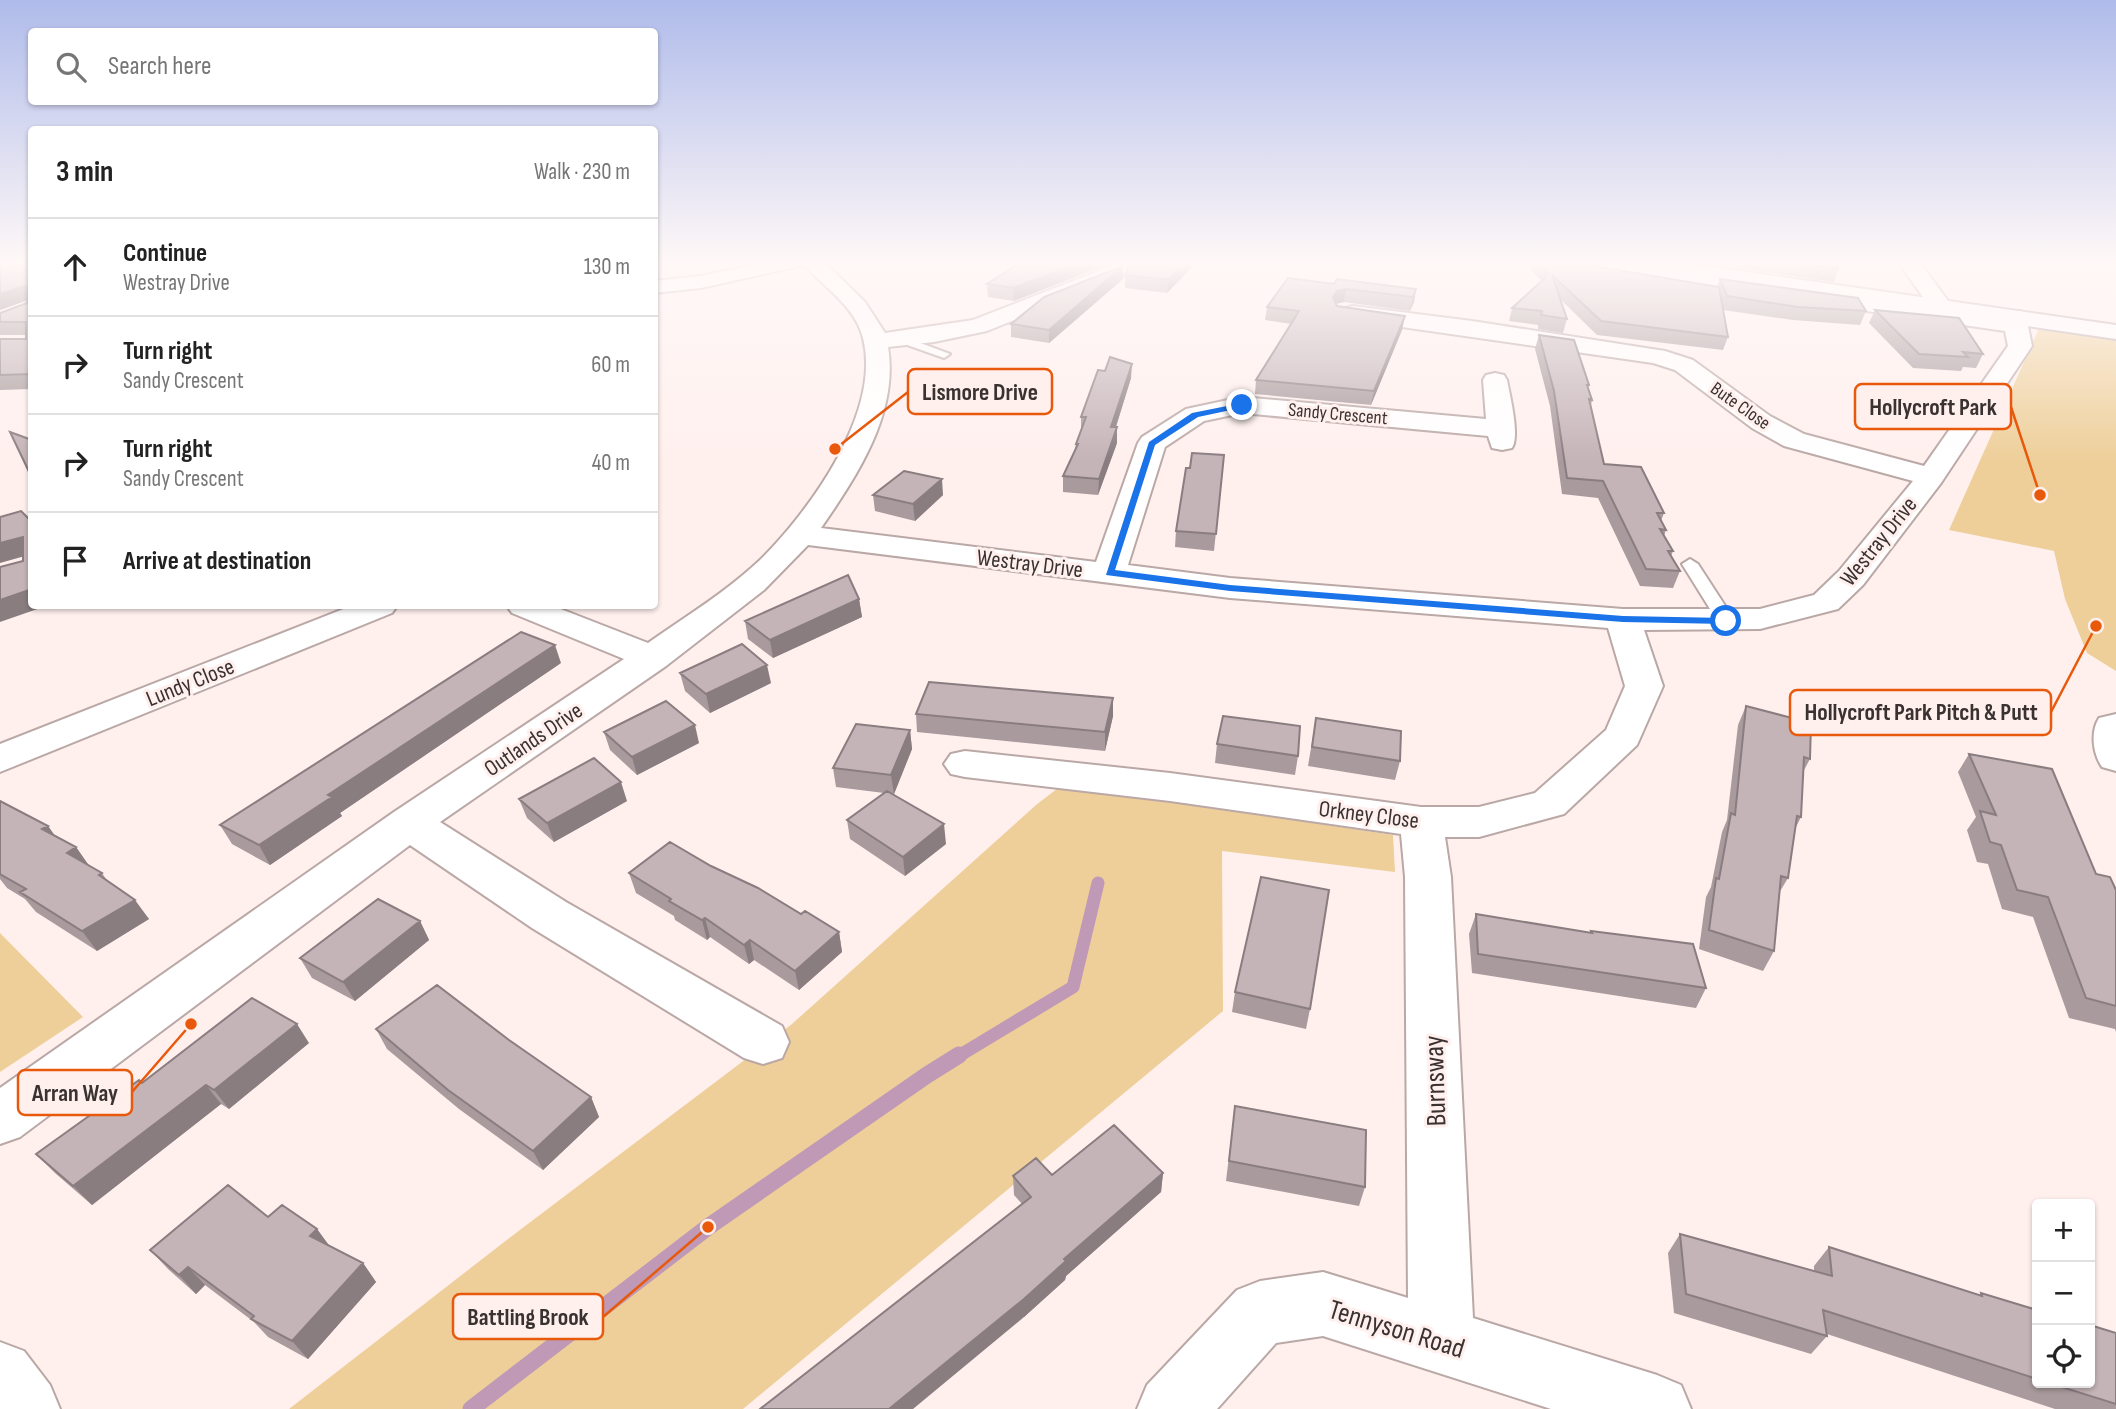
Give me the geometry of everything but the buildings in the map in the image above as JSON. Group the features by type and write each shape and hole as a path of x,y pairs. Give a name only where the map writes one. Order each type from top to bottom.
{"street":[{"name":"Outlands Drive","path":"0,1119 409,823 653,658 768,569 800,535 839,478 871,413 879,369 889,340 876,329"},
{"path":"889,340 961,329"},
{"name":"Bute Close","path":"1477,329 1657,356 1684,365 1761,422 1794,440 1931,477"},
{"name":"Westray Drive","path":"800,535 1230,588 1623,619 1760,619 1826,602 1851,578 1931,477 2020,346 2017,329"},
{"path":"2086,329 2116,332"},
{"name":"Sandy Crescent","path":"1109,573 1152,443 1195,415 1242,405 1502,436 1495,380"},
{"name":"Lundy Close","path":"0,759 373,609"},
{"path":"531,609 653,658"},
{"name":"Orkney Close","path":"965,764 1170,787 1421,822 1479,822 1549,804 1623,736 1644,686 1623,619"},
{"path":"2116,726 2113,727 2116,758"},
{"name":"Burnsway","path":"1421,822 1428,877 1441,1341"},
{"path":"409,823 549,915 763,1042"},
{"name":"Tennyson Road","path":"1171,1409 1260,1313 1322,1304 1657,1409"},
{"path":"0,1375 26,1409"}],"lane":[{"path":"889,340 944,354"},
{"path":"1690,564 1726,621"}],"shaded area":[{"path":"2039,329 2056,329 2116,339 2116,671 2087,653 2065,599 2054,551 1949,530"},
{"path":"1062,785 1393,835 1395,872 1222,851 1223,1011 743,1409 289,1409 792,1024 1036,805"},
{"path":"0,933 83,1017 0,1072"}],"waterway":[{"path":"957,1057 1073,987 1098,883"},
{"path":"471,1409 708,1227 959,1055"}],"place":[{"name":"Lismore Drive","path":"835,449"},
{"name":"Hollycroft Park","path":"2040,495"},
{"name":"Hollycroft Park Pitch & Putt","path":"2096,626"},
{"name":"Arran Way","path":"191,1024"},
{"name":"Battling Brook","path":"708,1227"}],"route":[{"path":"1242,405 1195,415 1152,443 1109,573 1230,588 1623,619 1726,621"}]}
